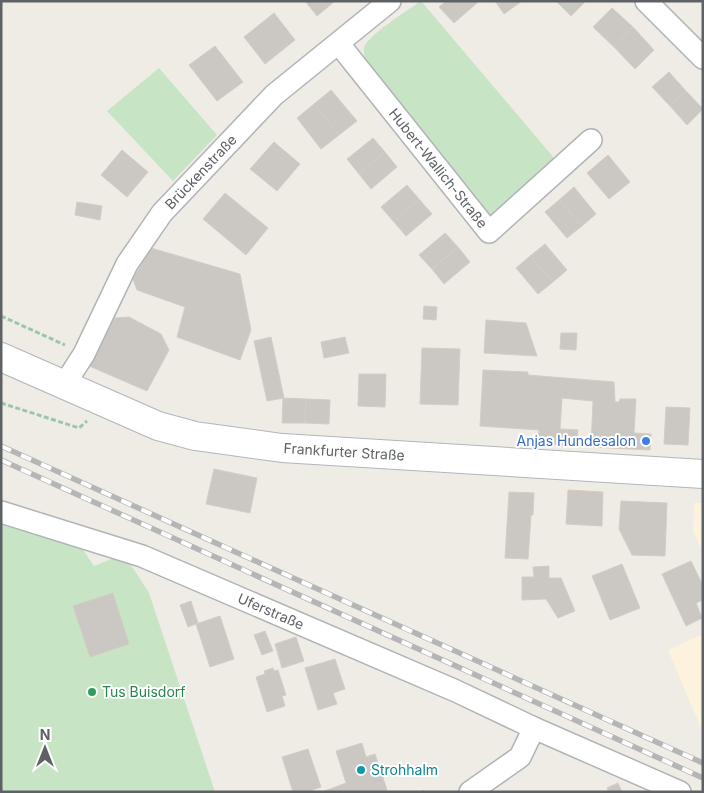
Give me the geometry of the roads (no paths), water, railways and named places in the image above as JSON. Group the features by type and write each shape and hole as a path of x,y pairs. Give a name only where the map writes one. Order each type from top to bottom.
{"main road":[{"name":"Frankfurter Straße","path":"1,357 158,426 195,436 282,448 703,474"}],"street":[{"name":"Brückenstraße","path":"64,385 84,354 127,264 162,213 274,95 390,1"},
{"path":"646,1 703,58"},
{"name":"Hubert-Wallich-Straße","path":"339,44 489,232 591,140"},
{"name":"Uferstraße","path":"1,512 142,556 456,691 534,728 680,792"},
{"path":"470,792 520,757 534,728"}],"railway":[{"path":"1,446 703,763"},
{"path":"1,460 703,778"}],"place":[{"name":"Anjas Hundesalon","path":"646,441"},
{"name":"Tus Buisdorf","path":"92,692"},
{"name":"Strohhalm","path":"361,770"}]}
